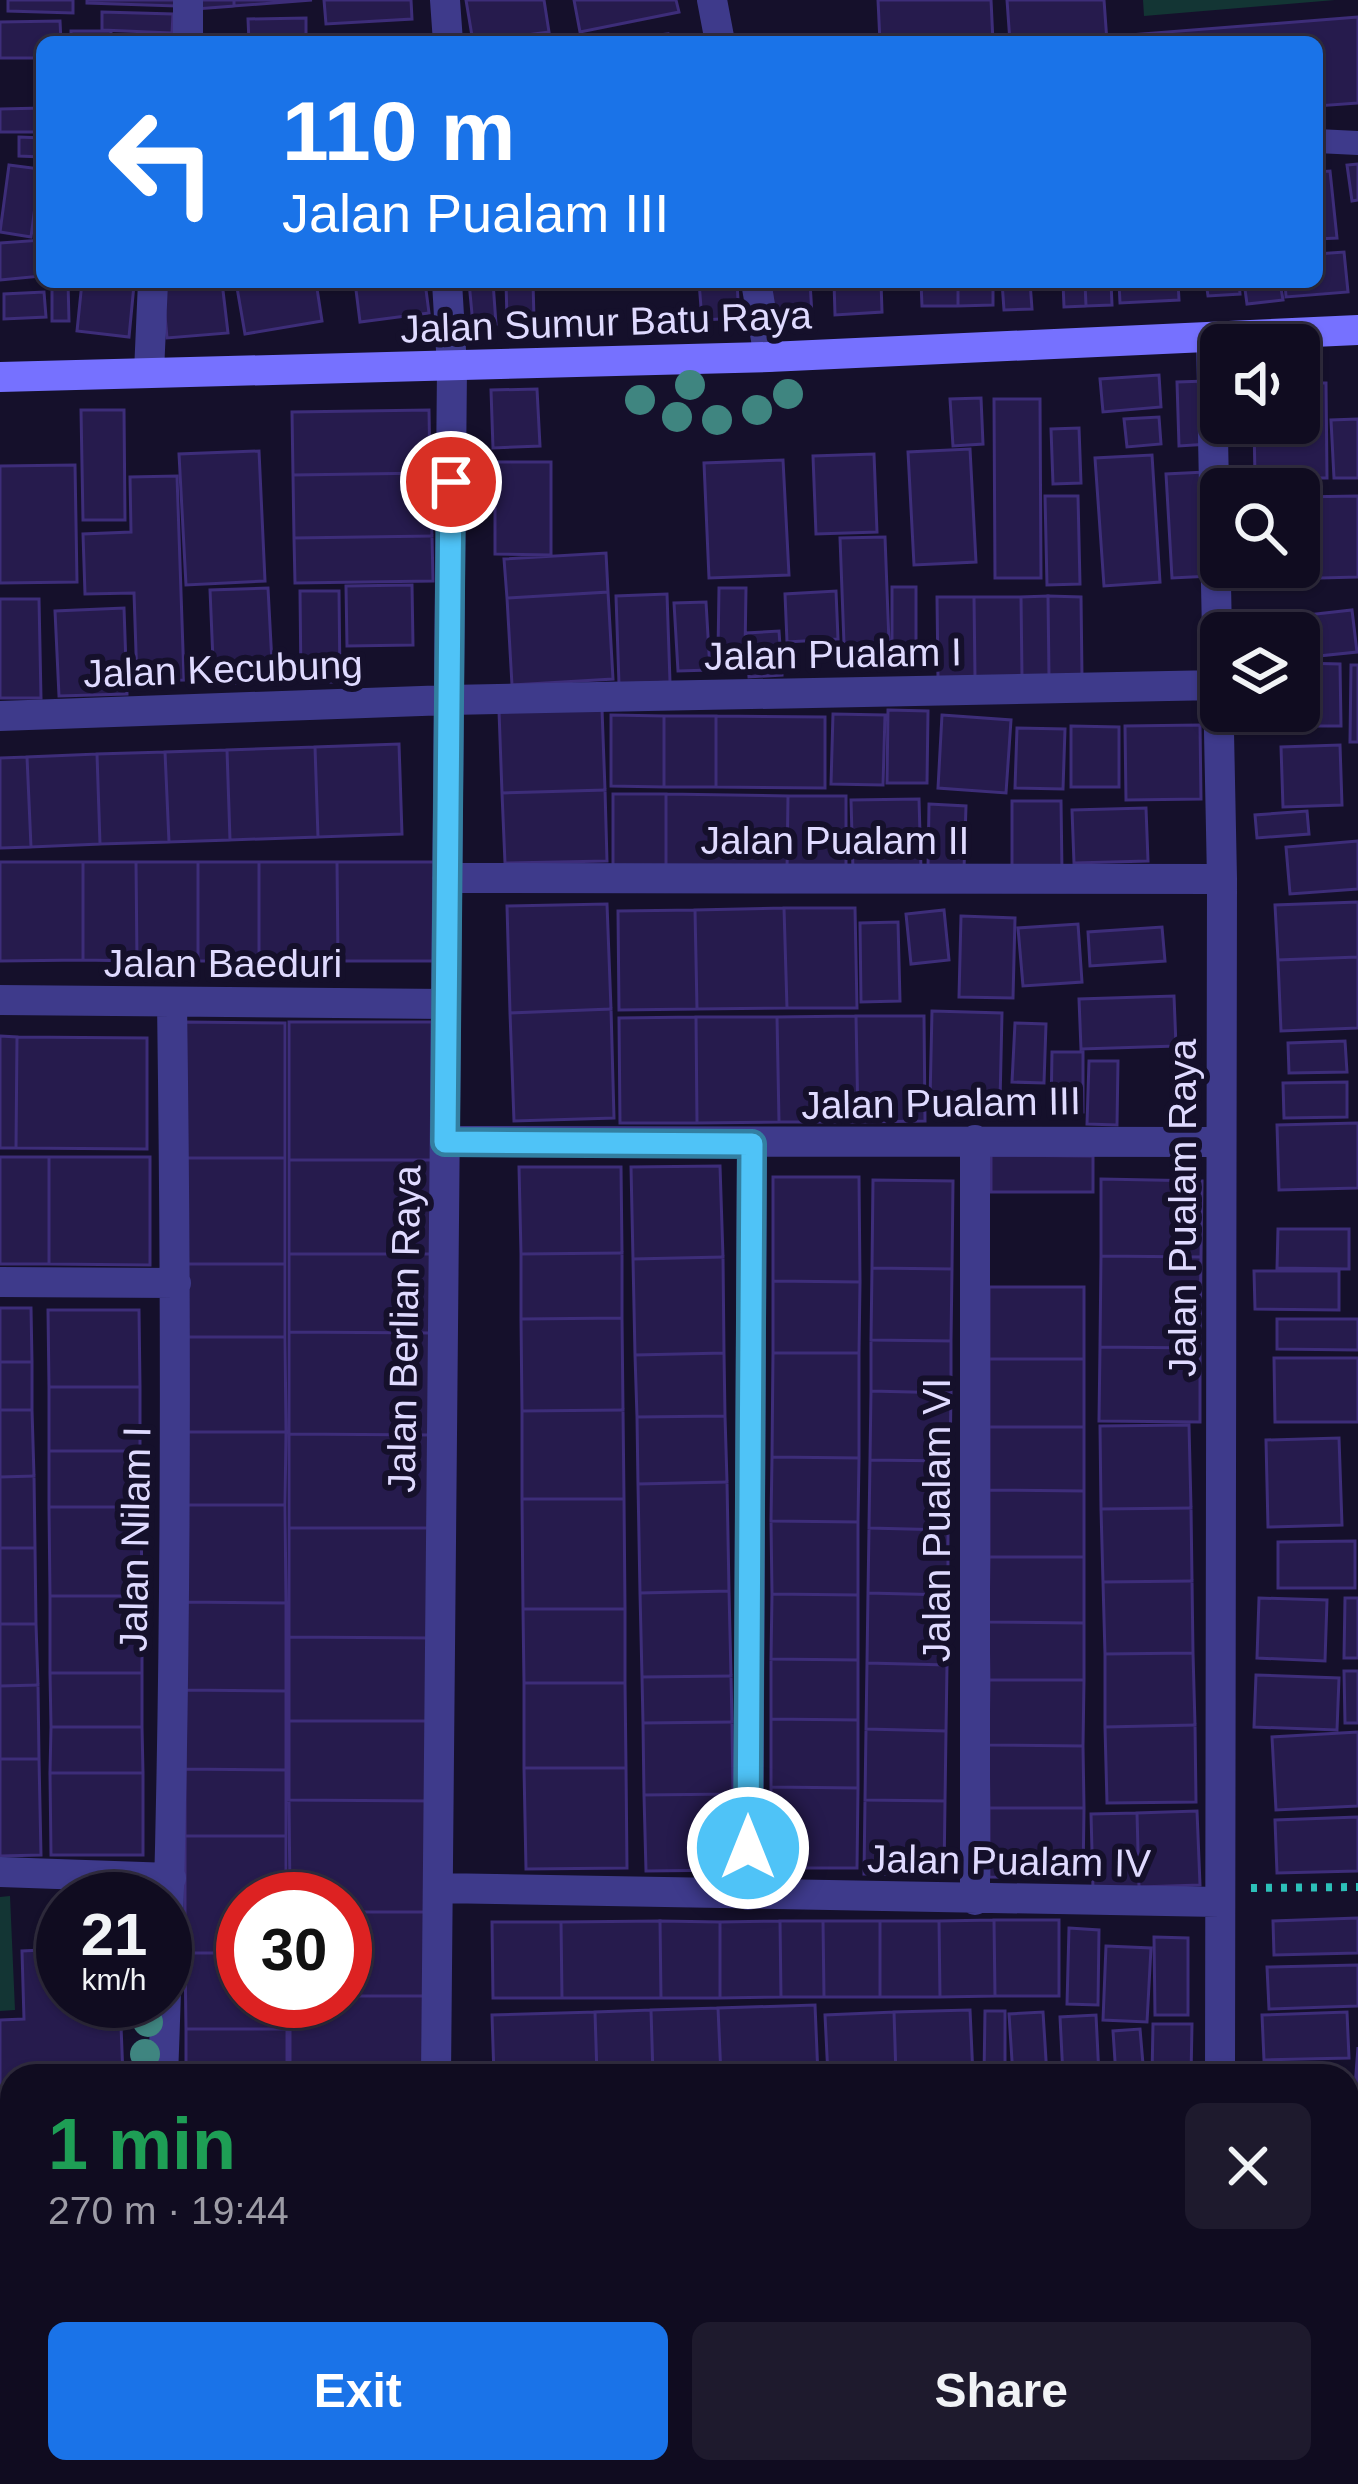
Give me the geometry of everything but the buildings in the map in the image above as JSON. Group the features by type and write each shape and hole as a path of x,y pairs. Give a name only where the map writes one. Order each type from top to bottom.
{"street":[{"path":"188,0 188,36"},
{"path":"445,0 448,36"},
{"path":"712,0 719,36"},
{"path":"149,372 153,288"},
{"name":"Jalan Berlian Raya","path":"436,2064 452,367 447,288"},
{"path":"757,288 769,357"},
{"name":"Jalan Sumur Batu Raya","path":"1320,333 1358,330"},
{"name":"Jalan Sumur Batu Raya","path":"0,377 452,367 1200,340"},
{"name":"Jalan Pualam Raya","path":"1213,444 1217,612"},
{"name":"Jalan Pualam I","path":"448,700 1200,685"},
{"name":"Jalan Kecubung","path":"0,716 448,700"},
{"name":"Jalan Pualam Raya","path":"1220,732 1220,2064"},
{"name":"Jalan Pualam II","path":"447,878 1222,879"},
{"name":"Jalan Baeduri","path":"0,1000 446,1004"},
{"name":"Jalan Nilam I","path":"171,1872 176,1282 172,1002"},
{"name":"Jalan Pualam VI","path":"975,1140 975,1900"},
{"name":"Jalan Pualam III","path":"445,1142 1221,1142"},
{"path":"748,1895 752,1144"},
{"path":"0,1282 176,1282"},
{"path":"0,1872 36,1873"},
{"name":"Jalan Pualam IV","path":"438,1888 975,1900 1219,1896"},
{"name":"Jalan Nilam I","path":"163,2064 165,2028"}],"lane":[{"path":"1323,141 1358,142"}],"path":[{"path":"1219,1896 1358,1887"}],"green space":[{"path":"1143,0 1335,0 1144,16"},
{"path":"10,1896 15,2010 0,2011 0,1897"}],"route":[{"path":"451,482 445,1142 752,1144 748,1848"}]}
